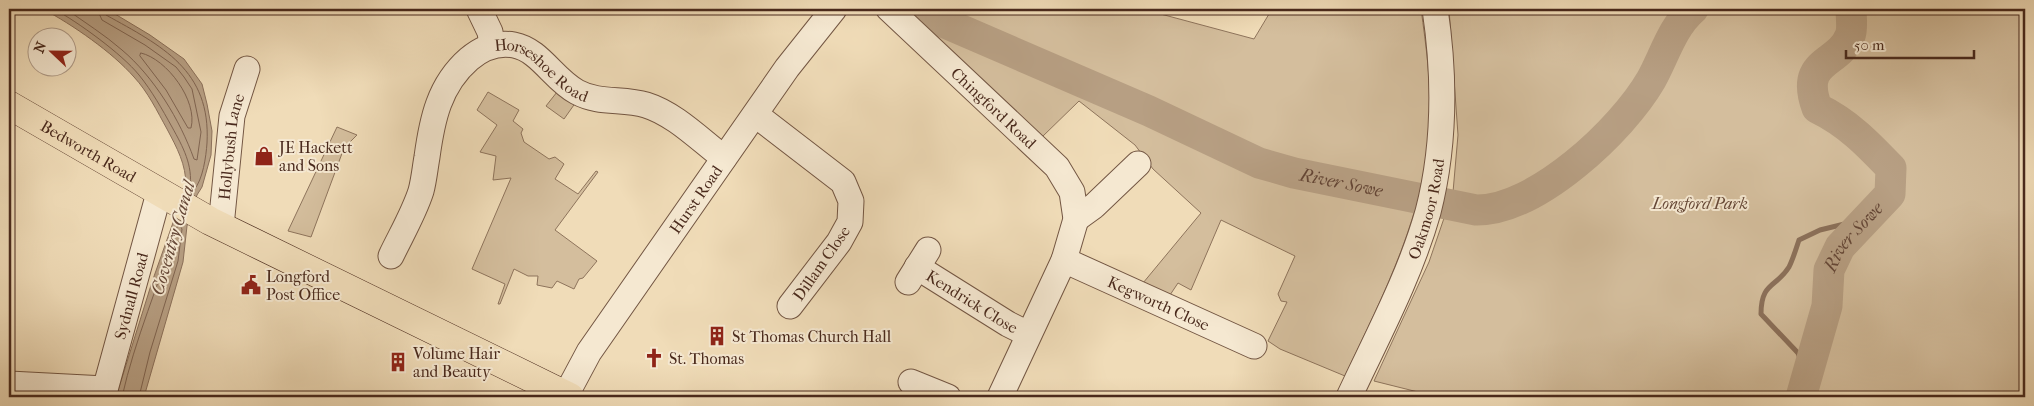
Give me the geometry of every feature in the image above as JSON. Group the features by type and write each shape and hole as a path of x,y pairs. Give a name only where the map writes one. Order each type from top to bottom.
{"main road":[{"name":"Bedworth Road","path":"9,105 163,196 568,396"}],"street":[{"path":"479,9 490,32 492,45"},
{"name":"Hurst Road","path":"568,396 589,352 787,68 834,9"},
{"name":"Chingford Road","path":"889,9 1058,167 1072,192 1076,219 1064,260 1000,397"},
{"name":"Oakmoor Road","path":"1349,397 1406,272 1427,213 1434,183 1440,143 1442,110 1441,66 1435,9"},
{"name":"Horseshoe Road","path":"391,256 421,191 433,119 439,100 448,83 461,66 474,55 492,45 515,46 530,51 562,84 596,99 634,102 663,111 724,158"},
{"name":"Hollybush Lane","path":"215,223 232,116 247,69"},
{"name":"Dillam Close","path":"756,115 843,182 851,201 850,222 839,242 790,306"},
{"path":"1076,219 1094,206 1138,164"},
{"name":"Sydnall Road","path":"104,393 163,196"},
{"name":"Kegworth Close","path":"1064,260 1254,346"},
{"name":"Kendrick Close","path":"917,266 1008,324 1028,334"},
{"path":"911,382 948,397"},
{"path":"9,384 104,393"}],"green space":[{"path":"908,9 1142,9 1254,39 1272,9 1421,9 1428,64 1430,118 1421,186 1401,251 1345,376 1280,349 1268,341 1287,302 1281,301 1278,294 1295,256 1221,220 1191,290 1178,283 1170,295 1143,283 1201,213 1153,169 1135,145 1079,101 1042,137"},
{"name":"Longford Park","path":"1449,9 2025,9 2025,397 1438,397 1374,381 1429,262 1453,192 1458,135"},
{"path":"488,92 519,110 513,121 523,129 521,133 524,142 549,159 555,157 564,164 555,179 578,194 596,171 598,172 555,230 597,261 583,278 579,279 574,289 557,281 552,288 537,285 538,276 528,276 514,269 500,304 498,304 505,284 472,269 511,178 493,180 496,156 480,152 497,125 477,110"},
{"path":"557,92 576,102 564,119 546,106"},
{"path":"337,127 357,135 344,148 311,237 288,231"}],"water":[{"name":"Coventry Canal","path":"43,9 104,9 115,14 150,35 184,59 202,84 207,104 212,131 211,155 202,187 197,195 187,226 183,262 144,397 116,397 152,282 186,186 183,163 144,89 115,58 78,31 78,28 74,28"}],"waterway":[{"name":"River Sowe","path":"929,16 1149,111 1259,163 1294,173 1476,210 1500,207 1525,197 1575,164 1599,143 1638,100 1651,80 1679,24 1693,9"},
{"name":"River Sowe","path":"1801,397 1827,306 1829,270 1840,247 1890,194 1891,168 1866,142 1848,127 1817,108 1813,92 1813,80 1816,72 1844,46 1850,36 1852,26 1851,9"},
{"path":"1806,373 1798,353 1761,314 1764,296 1770,286 1789,267 1799,240 1820,230 1865,219"}],"place":[{"name":"JE Hackett and Sons","path":"264,156"},
{"name":"Longford Post Office","path":"251,285"},
{"name":"St Thomas Church Hall","path":"717,336"},
{"name":"St. Thomas","path":"654,358"},
{"name":"Volume Hair and Beauty","path":"398,362"}]}
